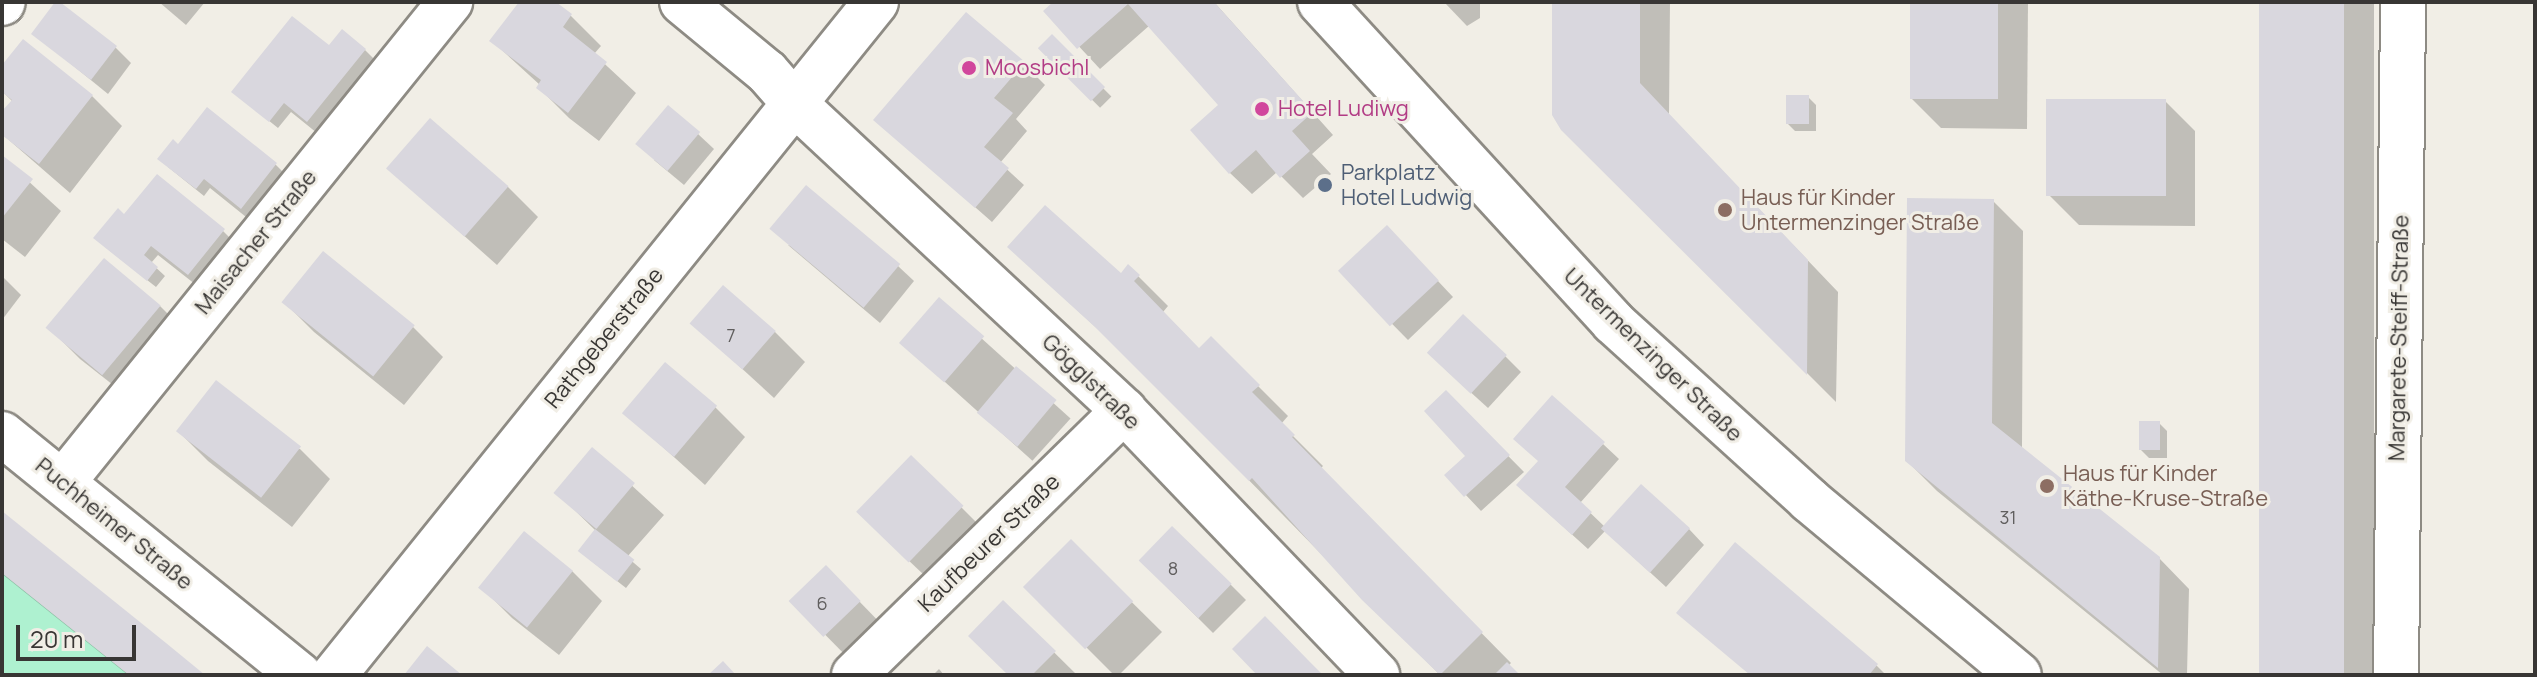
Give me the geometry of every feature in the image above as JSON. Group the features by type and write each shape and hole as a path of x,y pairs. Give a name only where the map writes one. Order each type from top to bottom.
{"street":[{"name":"Maisacher Straße","path":"63,482 450,2"},
{"name":"Gögglstraße","path":"682,2 767,72 793,102 1124,411 1377,675"},
{"name":"Rathgeberstraße","path":"334,675 876,2"},
{"name":"Untermenzinger Straße","path":"1320,2 1613,322 1809,500 2019,675"},
{"name":"Margarete-Steiff-Straße","path":"2396,675 2403,2"},
{"name":"Kaufbeurer Straße","path":"854,675 1124,411"},
{"name":"Puchheimer Straße","path":"2,434 300,675"}],"green space":[{"path":"2,573 62,621 129,675 2,675"}],"building":[{"path":"55,2 60,2 117,46 91,80 31,34"},
{"path":"519,2 556,2 572,14 563,27 607,62 568,113 536,88 541,80 489,41"},
{"path":"1053,2 1214,2 1313,112 1292,131 1310,151 1280,178 1256,150 1229,174 1190,130 1218,105 1128,4 1077,49 1043,11"},
{"path":"1552,2 1640,2 1640,83 1808,260 1807,375 1561,130 1552,115"},
{"path":"1910,2 1998,2 1998,99 1910,99"},
{"path":"2259,2 2344,2 2344,675 2259,675"},
{"path":"966,12 1025,62 994,98 1013,113 984,147 1009,168 975,208 873,120"},
{"path":"292,16 329,45 342,29 366,49 307,122 284,103 269,122 231,92"},
{"path":"1052,34 1105,87 1091,101 1038,48"},
{"path":"23,39 93,95 39,164 2,135 2,111 12,100 2,92 2,65"},
{"path":"1786,95 1809,95 1809,124 1786,124"},
{"path":"2046,99 2166,99 2166,196 2046,196"},
{"path":"668,105 700,132 667,171 635,144"},
{"path":"207,107 277,163 241,209 204,179 196,189 157,159 173,139 178,144"},
{"path":"430,118 508,186 465,237 386,169"},
{"path":"2,155 33,179 2,218"},
{"path":"157,174 225,229 188,275 151,246 144,255 158,267 147,281 93,238 118,208 124,214"},
{"path":"806,185 900,264 864,308 769,229"},
{"path":"1907,198 1994,199 1992,423 2160,557 2158,668 1905,461"},
{"path":"1045,205 1121,273 1128,264 1140,275 1134,281 1199,348 1211,336 1260,385 1252,392 1295,435 1292,437 1483,632 1440,675 1362,600 1252,478 1249,481 1095,327 1007,247"},
{"path":"1387,225 1439,281 1390,326 1338,271"},
{"path":"323,251 415,325 373,377 281,302"},
{"path":"104,258 161,306 102,375 46,328"},
{"path":"723,285 776,331 742,369 690,323"},
{"path":"939,297 984,336 944,382 899,343"},
{"path":"1463,314 1507,355 1471,394 1427,353"},
{"path":"665,362 717,406 674,457 622,413"},
{"path":"1016,366 1057,400 1017,447 977,413"},
{"path":"216,380 301,446 261,498 176,431"},
{"path":"1446,390 1510,455 1464,497 1444,475 1465,456 1424,411"},
{"path":"1552,395 1605,442 1565,487 1592,512 1572,535 1516,485 1538,461 1513,439"},
{"path":"2139,421 2160,421 2160,450 2139,450"},
{"path":"592,447 635,483 596,529 553,493"},
{"path":"911,455 964,506 909,563 856,512"},
{"path":"1641,484 1690,528 1650,573 1601,529"},
{"path":"2,511 205,675 129,675 2,573"},
{"path":"1172,526 1232,584 1198,618 1139,561"},
{"path":"595,529 634,560 617,582 578,551"},
{"path":"524,531 573,571 527,627 478,588"},
{"path":"1071,539 1133,601 1085,649 1023,587"},
{"path":"1735,542 1878,664 1869,675 1750,675 1676,613"},
{"path":"826,565 861,601 823,637 789,601"},
{"path":"1003,600 1056,651 1032,675 1008,675 968,636"},
{"path":"1265,616 1323,675 1257,675 1232,649"},
{"path":"427,646 462,675 404,675"},
{"path":"723,661 736,675 708,675"},
{"path":"1507,662 1520,675 1494,675"}],"place":[{"name":"Moosbichl","path":"969,68"},
{"name":"Hotel Ludiwg","path":"1262,109"},
{"name":"Parkplatz Hotel Ludwig","path":"1325,185"},
{"name":"Haus für Kinder Untermenzinger Straße","path":"1725,210"},
{"name":"Haus für Kinder Käthe-Kruse-Straße","path":"2047,486"}]}
